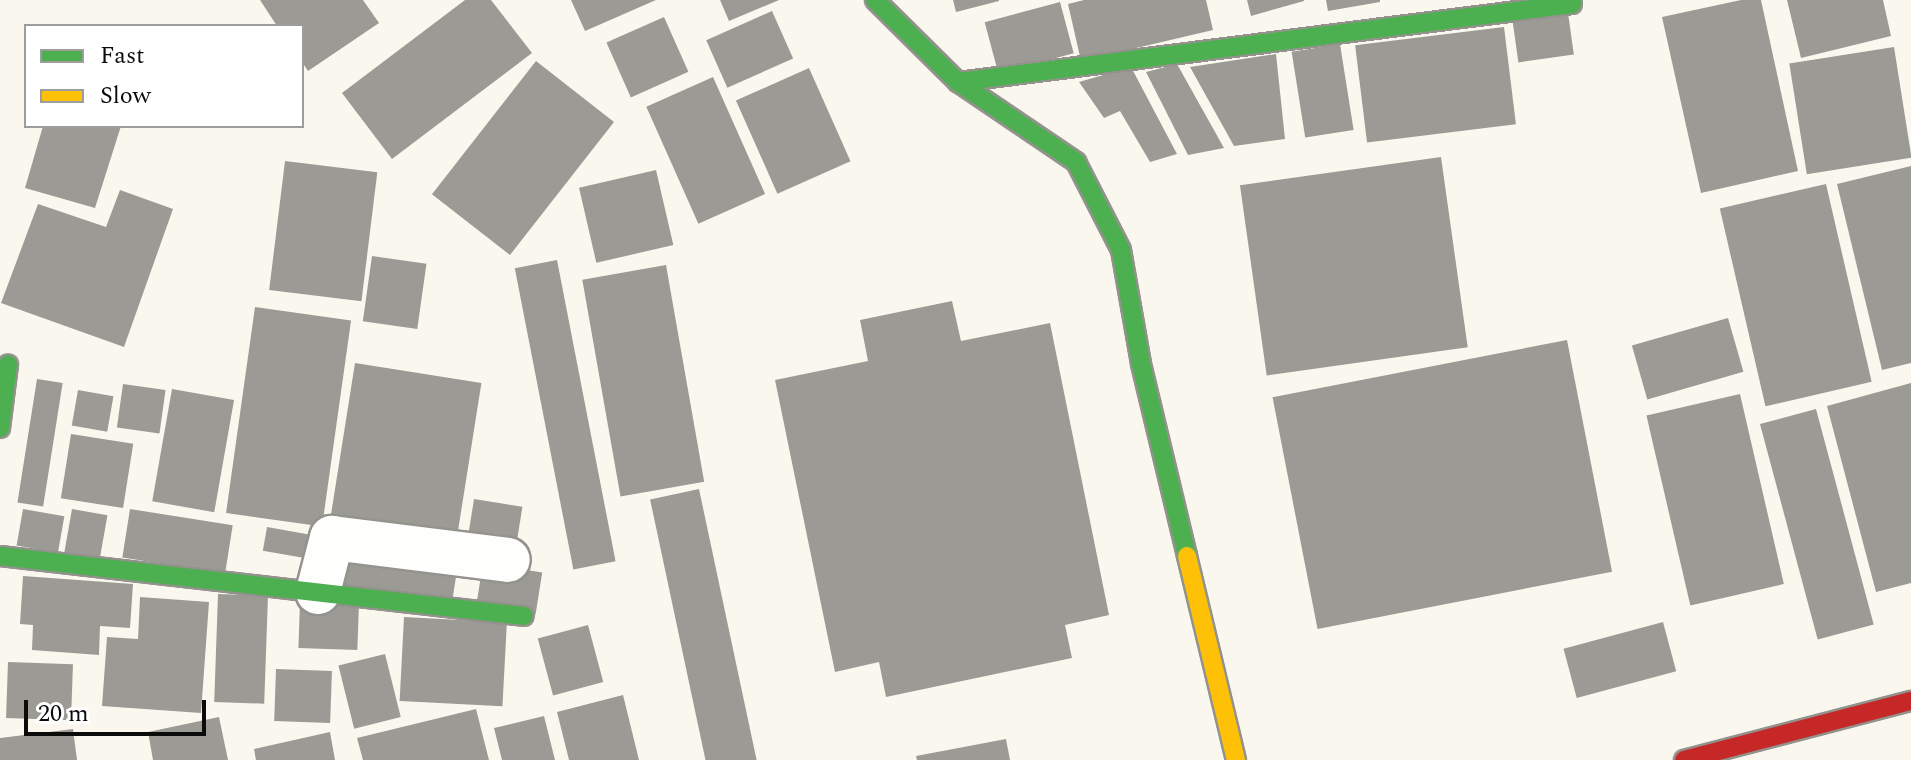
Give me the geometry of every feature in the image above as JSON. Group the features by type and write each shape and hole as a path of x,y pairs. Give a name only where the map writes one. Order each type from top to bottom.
{"street":[{"path":"875,0 958,82 1076,162 1121,250 1141,364 1236,760"},
{"path":"958,82 1572,4"},
{"path":"0,428 8,365"},
{"path":"318,592 332,538 508,560"},
{"path":"0,556 524,616"},
{"path":"1684,760 1911,701"}],"building":[{"path":"260,0 363,0 379,23 308,71 304,65 304,24 276,24"},
{"path":"465,0 491,0 532,53 392,159 342,93"},
{"path":"571,0 656,0 585,31"},
{"path":"720,0 779,0 729,21"},
{"path":"953,0 999,0 999,1 956,12"},
{"path":"1084,0 1206,0 1213,30 1081,61 1068,4"},
{"path":"1247,0 1304,0 1304,1 1251,16"},
{"path":"1326,0 1380,0 1380,2 1328,11"},
{"path":"1741,0 1761,0 1798,171 1701,193 1662,17"},
{"path":"1787,0 1883,0 1891,36 1801,58"},
{"path":"1060,2 1074,53 998,73 985,22"},
{"path":"772,11 793,59 727,88 706,40"},
{"path":"1568,13 1574,55 1518,62 1513,21"},
{"path":"664,17 688,72 631,97 606,43"},
{"path":"1504,27 1516,124 1367,143 1355,45"},
{"path":"1340,44 1354,130 1305,138 1292,52"},
{"path":"1894,47 1911,158 1807,174 1789,64"},
{"path":"1276,54 1285,139 1234,146 1190,67"},
{"path":"536,61 614,122 510,255 432,194"},
{"path":"1177,64 1224,148 1188,155 1146,72"},
{"path":"1131,67 1177,154 1150,162 1120,111 1104,118 1079,82"},
{"path":"809,68 850,161 777,194 736,101"},
{"path":"713,77 765,194 698,224 646,107"},
{"path":"42,128 120,128 95,208 25,188"},
{"path":"1441,157 1468,347 1267,375 1240,185"},
{"path":"285,161 377,172 361,301 269,290"},
{"path":"1911,166 1911,363 1882,370 1837,184"},
{"path":"656,170 673,245 596,263 579,188"},
{"path":"1826,184 1872,382 1765,406 1720,209"},
{"path":"120,190 173,209 124,347 1,303 38,204 106,227"},
{"path":"372,256 426,264 417,329 363,321"},
{"path":"557,260 616,561 573,570 515,268"},
{"path":"666,265 704,482 620,496 582,280"},
{"path":"952,301 961,341 1050,323 1109,615 1065,625 1072,658 886,697 879,662 835,672 775,380 868,361 860,320"},
{"path":"255,307 351,320 322,526 226,513"},
{"path":"1728,318 1743,372 1647,399 1632,346"},
{"path":"1567,340 1612,572 1318,629 1273,397"},
{"path":"355,363 481,383 455,550 329,530"},
{"path":"37,379 63,383 43,507 17,502"},
{"path":"1911,383 1911,583 1876,592 1827,406"},
{"path":"123,384 166,390 159,434 117,428"},
{"path":"172,389 234,400 214,512 152,501"},
{"path":"78,390 113,396 107,432 72,425"},
{"path":"1740,394 1784,584 1690,606 1646,416"},
{"path":"1816,409 1874,624 1818,639 1760,424"},
{"path":"71,434 133,444 123,508 61,498"},
{"path":"699,489 757,760 705,760 650,499"},
{"path":"474,499 522,507 516,545 468,538"},
{"path":"23,509 64,516 58,553 17,545"},
{"path":"72,509 107,515 100,560 64,553"},
{"path":"130,509 233,525 225,574 122,557"},
{"path":"267,527 320,536 316,560 263,551"},
{"path":"337,542 458,561 452,603 330,583"},
{"path":"483,563 542,572 536,615 476,605"},
{"path":"23,576 133,584 130,628 100,626 99,655 32,650 33,625 20,624"},
{"path":"218,594 268,596 264,704 214,702"},
{"path":"140,597 209,602 201,713 102,706 107,637 138,639"},
{"path":"300,602 359,604 357,650 298,648"},
{"path":"404,617 507,622 502,706 400,701"},
{"path":"1663,622 1676,671 1577,698 1564,649"},
{"path":"588,625 603,682 553,695 538,638"},
{"path":"385,654 401,717 354,729 338,666"},
{"path":"8,662 73,664 71,720 6,718"},
{"path":"276,669 332,671 330,723 274,721"},
{"path":"623,695 639,760 569,760 557,712"},
{"path":"476,709 489,760 363,760 357,738"},
{"path":"544,716 555,760 502,760 494,728"},
{"path":"219,717 228,760 153,760 148,732"},
{"path":"73,729 77,760 0,760 0,738"},
{"path":"330,732 335,760 256,760 254,749"},
{"path":"1006,739 1010,760 917,760 916,756"}],"traffic: fast":[{"path":"875,0 958,82 1076,162 1121,250 1141,364 1187,556"},
{"path":"958,82 1572,4"},
{"path":"0,428 8,365"},
{"path":"0,556 524,616"}],"traffic: slow":[{"path":"1187,556 1236,760"}],"traffic: jam":[{"path":"1684,760 1911,701"}]}
